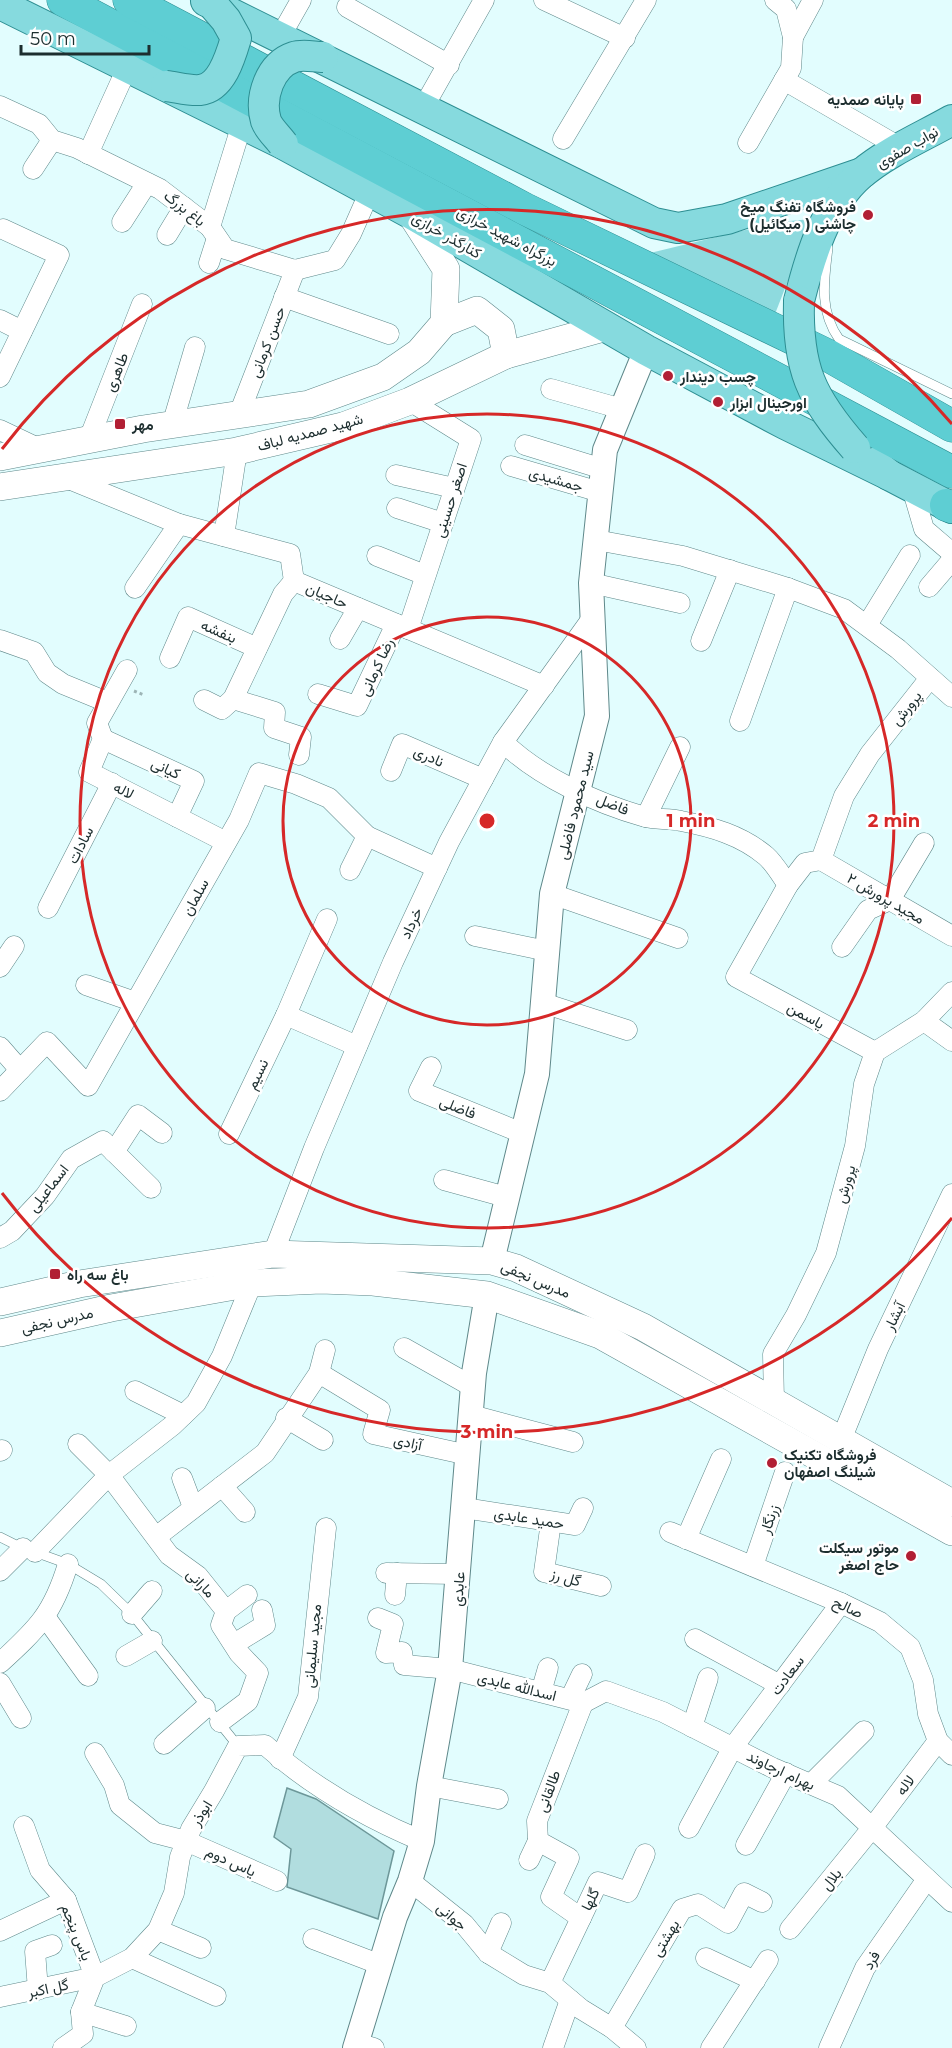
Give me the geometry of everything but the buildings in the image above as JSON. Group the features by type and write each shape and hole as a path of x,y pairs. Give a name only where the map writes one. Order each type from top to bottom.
{"highway":[{"name":"بزرگراه شهید خرازی","path":"63,0 952,472"},
{"path":"129,0 525,209 829,356 952,412"},
{"path":"829,356 952,426"}],"main road":[{"path":"209,3 323,57 631,214 654,223 678,228 727,219 862,173"},
{"path":"166,86 200,91 210,86 230,62 236,38 226,20 209,3"},
{"name":"کنارگذر خرازی","path":"0,4 283,144 410,213 646,350 785,424 901,481"},
{"path":"283,144 267,122 264,98 267,86 283,62 297,56 323,57"},
{"name":"نواب صفوی","path":"862,173 952,120"},
{"path":"862,173 842,194 807,268 799,301 798,340 809,382 831,421 855,448 901,481 950,507"},
{"path":"410,213 446,269 444,323 477,310 501,329 506,356"},
{"name":"شهید صمدیه لباف","path":"0,457 172,425 309,404 383,377 419,352 444,323"},
{"name":"شهید صمدیه لباف","path":"1,483 237,451 343,426 410,401 506,356 607,327"},
{"name":"مدرس نجفی","path":"3,1301 79,1284 273,1254 492,1262 516,1268 643,1327 841,1440 935,1503 952,1532"},
{"name":"مدرس نجفی","path":"8,1331 111,1308 252,1283 363,1281 487,1295 600,1335 935,1503"},
{"path":"3,1301 8,1331"}],"street":[{"path":"280,37 301,0"},
{"path":"423,108 484,0"},
{"path":"544,0 625,38"},
{"path":"563,139 646,0"},
{"path":"748,143 791,68 793,38 786,9 775,0"},
{"path":"793,38 813,0"},
{"path":"347,7 449,65"},
{"path":"78,155 128,68"},
{"path":"784,80 901,148"},
{"name":"باغ بزرگ","path":"0,106 39,124 52,140 78,155 147,183 184,207 214,232 225,249 295,270"},
{"path":"208,263 242,124"},
{"path":"33,169 52,140"},
{"path":"122,222 147,183"},
{"path":"295,270 335,260 351,234 370,191"},
{"path":"167,235 184,207"},
{"path":"0,377 59,255 3,229"},
{"name":"حسن کرمانی","path":"239,414 295,270"},
{"path":"284,297 389,334"},
{"name":"طاهری","path":"89,440 142,304"},
{"path":"0,320 22,331"},
{"path":"172,425 195,347"},
{"name":"سید محمود فاضلی","path":"492,1262 537,1074 552,894 597,716 591,583 605,450 646,350"},
{"path":"551,389 622,409"},
{"name":"اصغر حسینی","path":"402,627 425,575 471,439 410,401"},
{"path":"0,430 40,449"},
{"path":"525,445 602,481"},
{"path":"224,536 237,451"},
{"name":"جمشیدی","path":"511,466 602,481"},
{"path":"396,475 454,488"},
{"name":"حاجیان","path":"61,476 179,524 291,554 294,581 544,686"},
{"path":"901,481 924,529 952,553"},
{"path":"397,508 442,523"},
{"path":"135,588 179,524"},
{"path":"596,540 683,556 788,588 844,609 898,649 952,697"},
{"path":"867,626 910,555"},
{"path":"377,556 425,575"},
{"path":"929,587 952,560"},
{"path":"701,641 730,570"},
{"path":"204,700 222,709 233,699 244,681 283,594 294,581"},
{"path":"591,583 680,603"},
{"path":"740,721 788,588"},
{"path":"340,639 358,608"},
{"name":"بنفشه","path":"170,658 188,617 257,648"},
{"name":"خرداد","path":"273,1254 357,1046 436,868 503,742 593,617"},
{"name":"رضا کرمانی","path":"318,694 357,706 402,627"},
{"path":"2,644 34,652 47,673 63,684 107,702"},
{"name":"لاله","path":"127,670 97,723 103,739 89,772 226,842"},
{"name":"پرورش","path":"821,860 844,796 870,754 930,678"},
{"path":"233,699 275,712 274,728 301,736 300,754"},
{"name":"کیانی","path":"103,739 194,781 177,817"},
{"name":"فاضل","path":"503,742 522,761 552,780 579,791 646,817 679,820 730,833 766,856 788,885"},
{"name":"نادری","path":"391,771 402,744 483,779"},
{"path":"646,817 680,747"},
{"name":"سلمان","path":"0,1091 47,1042 88,1086 226,842 259,773 296,784 329,798 367,836 436,868"},
{"name":"سادات","path":"48,908 112,783"},
{"path":"350,870 367,836"},
{"path":"843,947 868,910 890,900 924,843"},
{"path":"788,885 805,863 821,860"},
{"name":"مجید پرورش ۲","path":"821,860 952,936"},
{"name":"یاسمن","path":"788,885 736,977 875,1052"},
{"path":"552,894 678,938"},
{"name":"نسیم","path":"229,1134 286,1016 327,919"},
{"path":"475,936 547,951"},
{"path":"0,967 14,946"},
{"path":"86,985 135,1002"},
{"path":"875,1052 924,1021 952,992"},
{"path":"543,1003 627,1030"},
{"path":"286,1016 357,1046"},
{"path":"924,1021 952,1041"},
{"path":"0,1047 20,1070"},
{"name":"پرورش","path":"774,1402 773,1354 796,1315 826,1253 855,1146 864,1084 875,1052"},
{"name":"فاضلی","path":"431,1067 419,1091 522,1133"},
{"path":"151,1188 114,1152 138,1115 162,1133"},
{"name":"اسماعیلی","path":"0,1238 12,1231 45,1196 71,1159 103,1141 114,1152"},
{"path":"444,1180 506,1197"},
{"name":"آبشار","path":"841,1440 878,1349 952,1194"},
{"path":"0,1571 29,1550 110,1475 196,1402 222,1356 252,1283"},
{"name":"عابدی","path":"410,1881 422,1841 429,1786 450,1669 473,1387 487,1295"},
{"path":"404,1348 473,1387"},
{"path":"156,1537 265,1453 286,1418 319,1373 325,1350"},
{"name":"آزادی","path":"319,1373 380,1410 373,1434 468,1455"},
{"path":"135,1391 183,1415"},
{"path":"471,1415 573,1442"},
{"path":"286,1418 322,1440"},
{"name":"مارانی","path":"78,1444 110,1475 169,1555 198,1576 226,1611 221,1625 258,1673 248,1701 220,1722"},
{"name":"صالح","path":"721,1460 678,1535 841,1603 880,1622 910,1647 923,1680 928,1714 938,1741 952,1755"},
{"name":"زرنگار","path":"753,1566 785,1472"},
{"path":"182,1478 193,1507"},
{"path":"222,1486 245,1512"},
{"name":"حمید عابدی","path":"464,1508 575,1526 583,1508"},
{"name":"گل رز","path":"551,1522 544,1572 601,1586"},
{"name":"مجید سلیمانی","path":"280,1758 308,1697 326,1528"},
{"path":"0,1663 46,1618 59,1595 68,1564"},
{"path":"395,1595 392,1573 459,1574"},
{"path":"132,1614 152,1591"},
{"path":"226,1611 247,1595"},
{"name":"سعادت","path":"689,1828 733,1748 841,1603"},
{"path":"234,1644 266,1625 262,1610"},
{"path":"46,1618 88,1676"},
{"name":"اسدالله عابدی","path":"378,1618 393,1624 386,1653 402,1652 404,1665 450,1669 577,1701"},
{"path":"695,1639 780,1685"},
{"path":"126,1656 152,1641"},
{"path":"541,1692 549,1668"},
{"path":"577,1701 582,1674"},
{"path":"692,1727 708,1678"},
{"path":"0,1683 21,1718"},
{"name":"بهرام ارجاوند","path":"577,1701 606,1691 663,1712 733,1748 838,1796 952,1902"},
{"name":"طالقانی","path":"538,1841 537,1821 577,1701"},
{"path":"164,1744 205,1708"},
{"path":"811,1784 864,1731"},
{"name":"لاله","path":"872,1828 938,1741"},
{"path":"238,1746 265,1745 322,1787 392,1828 422,1841"},
{"name":"ابوذر","path":"95,1977 132,1958 158,1930 174,1893 180,1857 186,1841 238,1746"},
{"name":"یاس دوم","path":"95,1753 114,1785 120,1805 155,1833 186,1841 277,1881"},
{"path":"746,1845 786,1773"},
{"path":"429,1786 498,1799"},
{"name":"یاس پنجم","path":"24,1826 40,1870 66,1900 95,1977"},
{"name":"بلال","path":"789,1929 872,1828"},
{"path":"529,1860 538,1841 569,1858 551,1898 581,1918 550,1983"},
{"name":"گلها","path":"581,1918 598,1882 628,1892 645,1854"},
{"name":"فرد","path":"829,2048 865,1968 927,1879"},
{"path":"362,2046 381,1965 395,1917 410,1881"},
{"name":"جوانی","path":"410,1881 464,1924 488,1953 524,1975 550,1983 636,2048"},
{"name":"بهشتی","path":"612,2028 682,1909 698,1904 728,1923 744,1893 762,1902"},
{"path":"0,1931 66,1900"},
{"path":"488,1953 501,1923"},
{"path":"158,1930 201,1947"},
{"path":"313,1939 381,1965"},
{"path":"38,1990 35,1951 52,1946"},
{"path":"132,1958 216,1996"},
{"path":"706,1958 755,1981"},
{"path":"711,2048 768,1960"},
{"path":"63,2048 83,2034 81,2012 95,1977"},
{"name":"گل اکبر","path":"0,1997 95,1977"},
{"path":"553,2048 570,2000"},
{"path":"81,2012 126,2026"}],"lane":[{"path":"832,213 824,301 832,328 839,339 952,394"},
{"path":"0,1537 68,1564 101,1584 132,1614 205,1708 220,1722 238,1746"}],"shaded area":[{"path":"812,219 775,314 650,253 778,222"}],"place":[{"name":"پایانه صمدیه","path":"916,99"},
{"name":"فروشگاه تفنگ میخ چاشنی ( میکائیل)","path":"868,215"},
{"name":"چسب دیندار","path":"668,376"},
{"name":"اورجینال ابزار","path":"718,402"},
{"name":"مهر","path":"120,424"},
{"name":"باغ سه راه","path":"55,1274"},
{"name":"فروشگاه تکنیک شیلنگ اصفهان","path":"772,1463"},
{"name":"موتور سیکلت حاج اصغر","path":"911,1556"}]}
